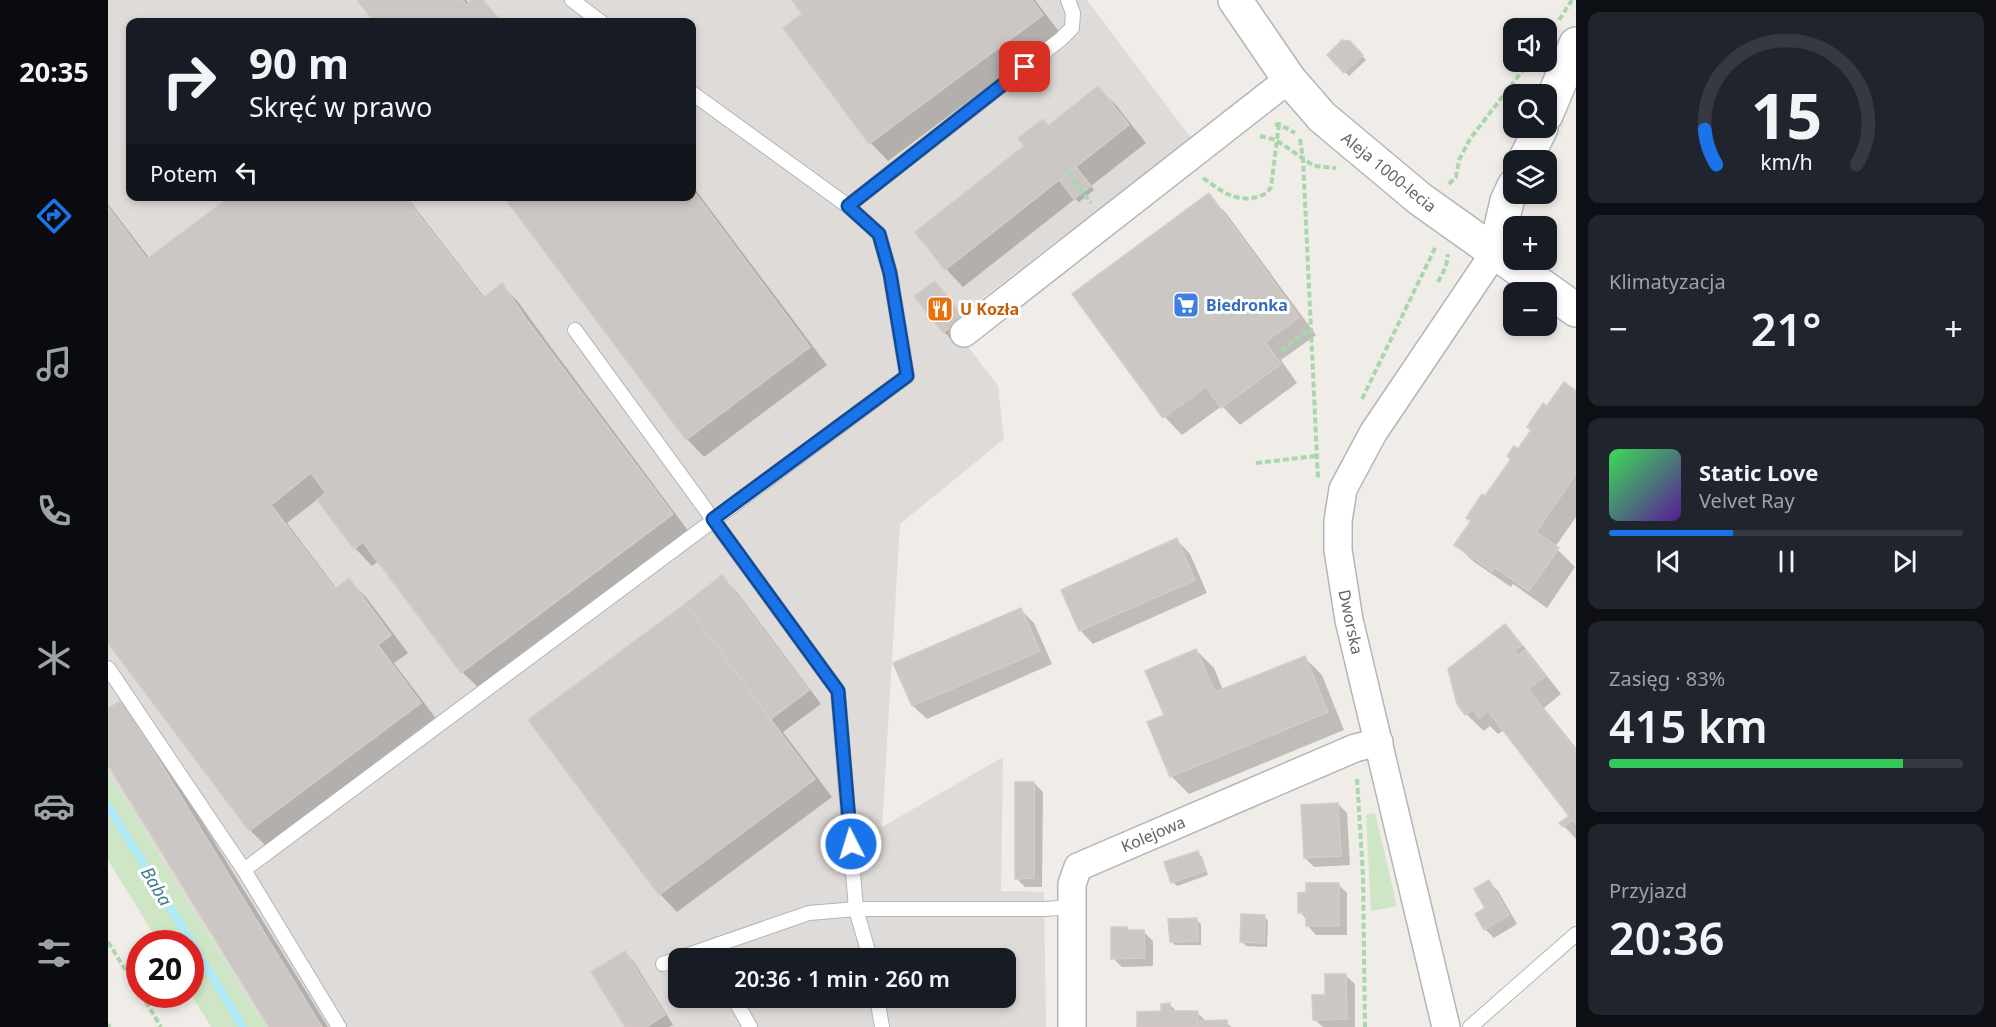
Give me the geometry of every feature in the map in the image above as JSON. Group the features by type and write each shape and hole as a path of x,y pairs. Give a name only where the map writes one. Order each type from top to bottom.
{"street":[{"name":"Aleja 1000-lecia","path":"1234,0 1288,79 1322,117 1420,199 1576,310"},
{"path":"1557,89 1576,44"},
{"path":"964,333 1288,79"},
{"path":"1495,252 1506,204"},
{"name":"Dworska","path":"1446,1027 1349,620 1338,550 1338,521 1343,489 1373,433 1495,252"},
{"name":"Kolejowa","path":"1072,1027 1072,884 1078,867 1355,748 1379,742"}],"lane":[{"path":"572,0 596,18"},
{"path":"848,206 1061,39 1072,28 1073,14 1068,0"},
{"path":"244,870 907,376 890,273 879,234 848,206 696,96"},
{"path":"575,330 838,691 856,909 867,948"},
{"path":"108,668 244,870 339,1027"},
{"path":"724,948 809,913 856,909 1072,907"},
{"path":"1470,1027 1576,934"},
{"path":"663,964 668,962"},
{"path":"740,1008 750,1027"},
{"path":"879,1008 882,1027"}],"path":[{"path":"1456,177 1459,160 1470,139 1521,72"},
{"path":"1198,174 1232,196 1241,199 1258,198 1267,193 1271,187 1279,124"},
{"path":"1272,126 1279,124 1302,136 1318,487"},
{"path":"1259,132 1253,136 1264,136 1276,140 1314,166 1340,168 1331,160"},
{"path":"1068,173 1093,206"},
{"path":"1438,242 1448,254 1446,267 1438,282"},
{"path":"1281,351 1310,330"},
{"path":"1256,463 1316,456"},
{"path":"1357,774 1364,876 1365,1027"},
{"path":"108,942 126,971"},
{"path":"149,1008 161,1027"}],"shaded area":[{"path":"108,0 1087,0 1191,138 950,323 998,386 1004,439 900,524 882,827 1003,757 1001,891 1044,892 1046,1027 266,1027 108,771"}],"green space":[{"path":"108,771 266,1027 211,1027 199,1008 204,1008 204,930 151,930 108,860"},
{"path":"1375,813 1397,906 1371,911 1366,815"}],"building":[{"path":"357,0 463,0 466,5 473,0 483,0 498,18 371,18"},
{"path":"792,0 1032,0 1043,15 869,144 783,28 802,14"},
{"path":"1342,40 1350,41 1363,55 1344,73 1327,55"},
{"path":"1098,86 1129,125 945,270 915,232 1024,146 1018,138 1043,119 1048,126"},
{"path":"1076,167 1091,186 1074,199 1059,180"},
{"name":"Biedronka","path":"1209,193 1299,317 1265,342 1281,364 1221,408 1206,387 1163,418 1072,294"},
{"path":"696,194 810,347 686,440 507,201 696,201"},
{"path":"224,201 408,201 483,298 502,283 527,320 673,514 461,673 363,542 354,549 317,500 326,493 311,473 271,505 335,589 349,578 391,635 378,645 421,703 249,831 108,643 108,207 147,259"},
{"path":"935,281 963,317 943,333 914,296"},
{"path":"1564,382 1576,391 1576,474 1536,532 1559,548 1529,591 1495,568 1492,571 1454,545 1471,521 1466,518 1482,494 1485,496 1511,459 1507,456 1514,446 1518,449 1531,430 1527,427 1543,403 1547,406"},
{"path":"1177,538 1195,580 1079,631 1061,590"},
{"path":"722,575 809,690 771,719 685,604"},
{"path":"685,604 815,779 659,895 528,720"},
{"path":"1021,608 1040,651 912,706 893,663"},
{"path":"1505,624 1522,645 1514,651 1518,655 1525,650 1545,676 1528,689 1576,751 1576,824 1572,820 1563,827 1559,823 1569,816 1488,711 1479,718 1473,709 1465,715 1457,704 1448,669"},
{"path":"1196,649 1215,692 1305,656 1328,712 1170,777 1147,722 1164,715 1145,671"},
{"path":"122,700 322,1027 269,1027 108,765 108,708"},
{"path":"1015,782 1034,782 1034,878 1015,879"},
{"path":"1338,803 1341,856 1304,858 1301,805"},
{"path":"1198,851 1205,871 1171,883 1164,862"},
{"path":"1489,880 1509,915 1484,930 1475,914 1485,908 1474,889"},
{"path":"1306,883 1339,883 1339,926 1306,926 1306,913 1298,913 1298,893 1306,892"},
{"path":"1241,914 1265,915 1264,943 1240,942"},
{"path":"1197,918 1198,941 1170,942 1168,919"},
{"path":"1111,927 1144,930 1145,958 1111,959"},
{"path":"625,951 665,1015 647,1027 625,1027 591,972"},
{"path":"1325,974 1346,974 1347,1019 1313,1020 1312,995 1325,995"},
{"path":"1170,1003 1170,1011 1198,1011 1198,1027 1137,1027 1137,1012 1161,1011 1161,1004"},
{"path":"1227,1020 1227,1027 1198,1027 1198,1021"}],"waterway":[{"name":"Baba","path":"108,806 243,1027"}],"place":[{"name":"Biedronka","path":"1186,305"},
{"name":"U Kozła","path":"940,309"}],"route":[{"path":"851,844 838,691 713,519 907,376 890,273 879,234 848,206 1025,67"}]}
